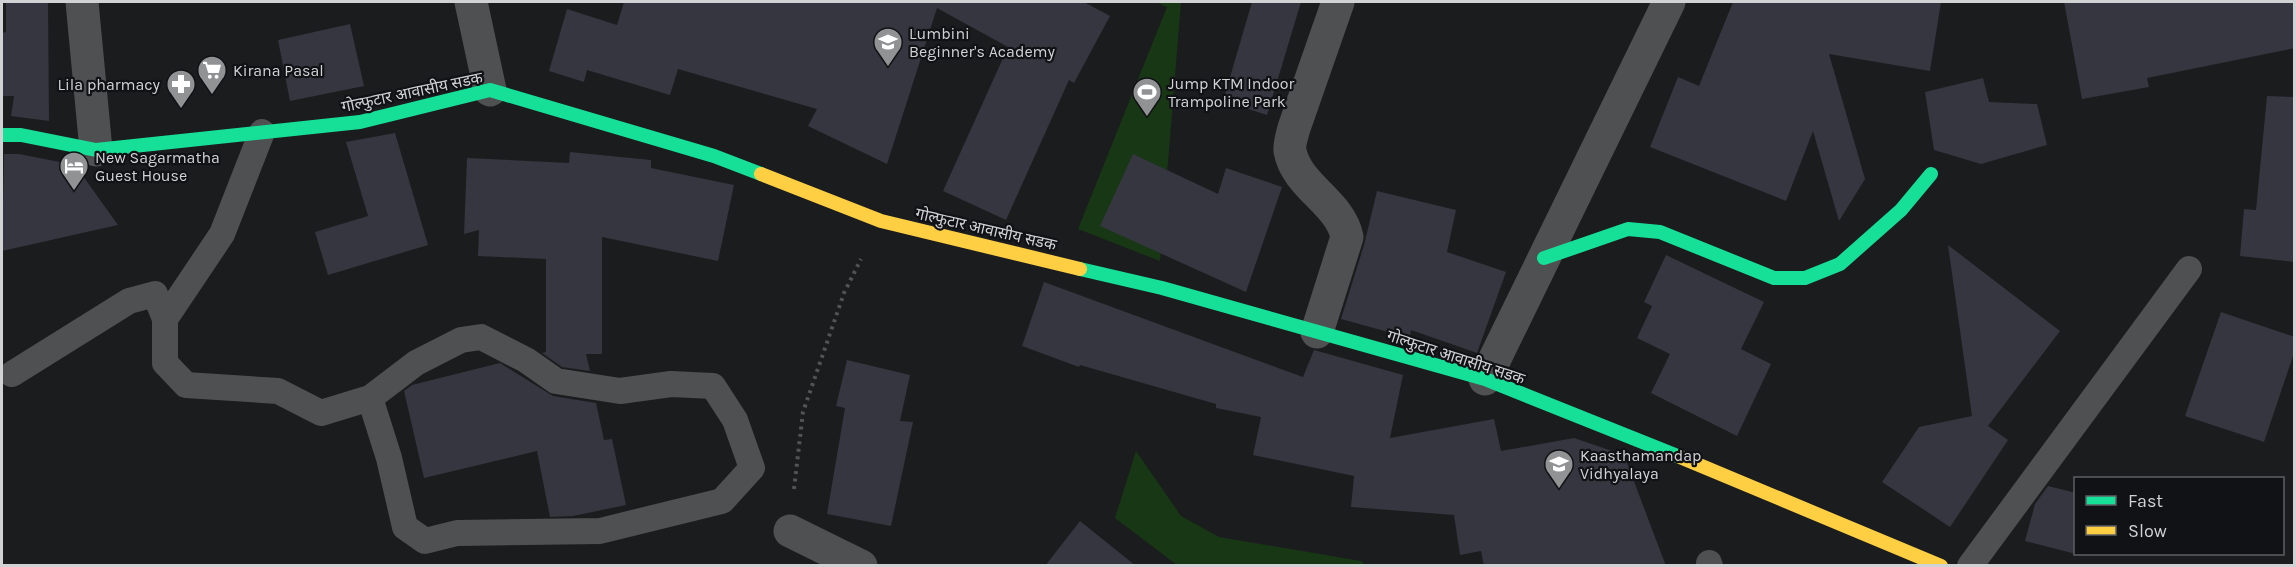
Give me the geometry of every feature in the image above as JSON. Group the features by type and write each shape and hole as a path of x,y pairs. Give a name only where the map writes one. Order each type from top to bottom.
{"main road":[{"name":"गोल्फुटार आवासीय सडक","path":"2,135 21,135 96,150 360,122 490,90 714,156 881,221 1162,288 1485,379 1754,487 1941,566"},
{"path":"1544,258 1628,229 1660,232 1774,278 1805,278 1840,264 1901,210 1931,174"}],"street":[{"path":"82,2 96,150"},
{"path":"471,2 490,90"},
{"path":"1317,332 1347,237 1344,222 1296,168 1290,150 1294,128 1338,2"},
{"path":"1485,379 1669,2"},
{"path":"790,531 861,566"}],"lane":[{"path":"165,319 222,234 262,132"},
{"path":"1970,566 2189,269"},
{"path":"12,374 129,301 155,294 165,319 165,363 186,385 278,391 321,413 370,398 416,363 461,340 482,337 526,360 556,381 620,391 671,384 713,386 735,420 752,468 722,501 600,531 457,532 425,541 405,527 389,458 370,398"}],"path":[{"path":"790,531 803,412 844,293 881,221"}],"green space":[{"name":"Jump KTM Indoor Trampoline Park","path":"1156,2 1181,2 1160,261 1078,229 1167,7"},
{"path":"1136,451 1181,516 1219,537 1361,561 1365,565 1177,565 1115,518"}],"building":[{"path":"6,2 48,2 49,121 11,116 14,96 2,96 2,33 6,32"},
{"path":"624,2 1084,2 1110,16 1074,83 1069,80 1006,220 943,191 1008,47 937,8 887,164 808,126 817,109 678,69 670,95 587,70 584,82 549,71 567,9 617,25"},
{"path":"1252,2 1301,2 1267,115 1223,101"},
{"path":"1733,2 1941,2 1930,71 1829,54 1865,179 1839,221 1813,131 1786,201 1650,147 1678,77 1699,86"},
{"path":"2064,2 2295,2 2295,48 2147,78 2149,87 2082,99"},
{"path":"350,24 364,86 290,101 278,40"},
{"path":"1983,78 1989,102 2037,104 2047,145 1981,164 1934,150 1925,92"},
{"path":"2267,96 2295,97 2295,262 2240,256 2244,209 2256,210"},
{"path":"395,133 428,245 328,275 315,232 368,216 346,142"},
{"path":"570,152 651,160 651,168 734,185 718,261 602,237 602,354 586,354 590,371 562,367 542,353 546,352 546,259 478,256 479,230 464,234 467,158 569,163"},
{"path":"4,154 19,154 75,165 118,225 2,251"},
{"path":"1133,154 1218,194 1226,168 1282,187 1246,292 1100,226"},
{"path":"1377,191 1456,210 1447,252 1506,272 1477,353 1411,330 1410,338 1341,319 1364,245"},
{"path":"1948,245 2060,331 1988,426 2008,440 1950,527 1882,482 1919,427 1972,416"},
{"path":"1666,255 1764,302 1741,349 1771,364 1737,436 1651,393 1670,354 1637,338 1652,306 1644,302"},
{"path":"1044,282 1303,377 1314,350 1403,375 1390,438 1494,419 1501,451 1574,438 1624,455 1666,566 1484,566 1481,551 1460,555 1454,515 1351,507 1354,476 1253,455 1261,417 1216,408 1216,404 1080,365 1079,367 1022,346"},
{"path":"2221,312 2295,337 2295,350 2264,442 2185,416"},
{"path":"847,360 910,375 900,421 913,422 891,526 827,514 845,408 836,406"},
{"path":"500,363 553,396 596,403 604,440 612,439 626,505 573,516 550,517 537,451 424,478 404,391 412,385"},
{"path":"2048,486 2074,492 2074,553 2025,541 2035,504"},
{"path":"1080,521 1136,566 1045,566"}],"traffic: fast":[{"path":"2,135 21,135 96,150 360,122 490,90 714,156 761,174"},
{"path":"1544,258 1628,229 1660,232 1774,278 1805,278 1840,264 1901,210 1931,174"},
{"path":"1080,269 1162,288 1485,379 1680,457"}],"traffic: slow":[{"path":"761,174 881,221 1080,269"},
{"path":"1680,457 1941,566"}],"place":[{"name":"Lumbini Beginner's Academy","path":"888,68"},
{"name":"Kirana Pasal","path":"212,96"},
{"name":"Lila pharmacy","path":"181,110"},
{"name":"Jump KTM Indoor Trampoline Park","path":"1147,118"},
{"name":"New Sagarmatha Guest House","path":"74,192"},
{"name":"Kaasthamandap Vidhyalaya","path":"1559,490"}]}
